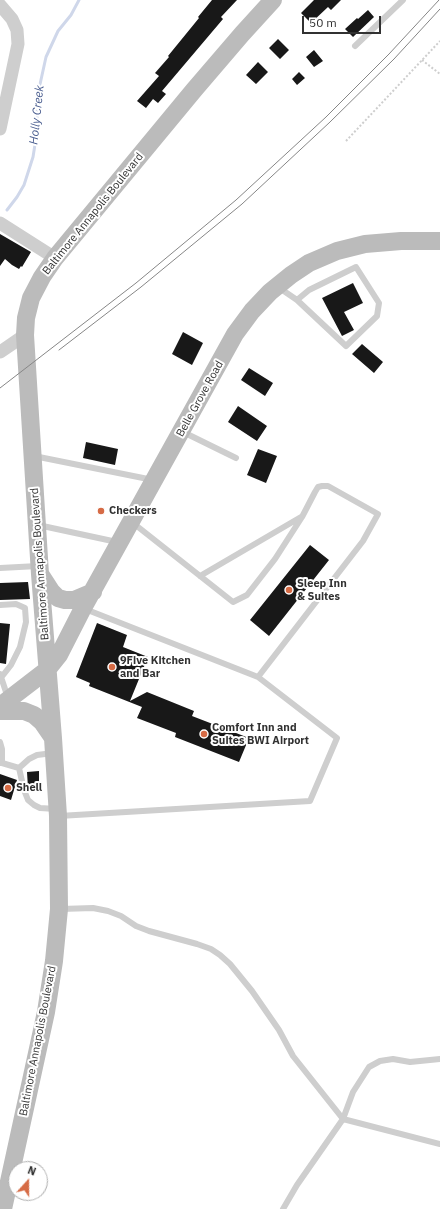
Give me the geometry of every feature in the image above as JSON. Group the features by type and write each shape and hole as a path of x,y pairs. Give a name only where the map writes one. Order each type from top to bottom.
{"main road":[{"name":"Baltimore Annapolis Boulevard","path":"3,1209 46,1012 54,961 59,909 58,813 54,746 47,670 34,607 40,570 25,335 26,318 31,298 42,277 55,258 194,90 273,0"},
{"name":"Belle Grove Road","path":"3,705 47,670 59,655 83,608 235,334 252,311 291,274 310,263 337,251 365,244 401,241 440,241"},
{"path":"40,570 51,592 58,598 74,600 93,592"},
{"path":"3,705 34,715 42,722 54,746"}],"street":[{"path":"0,5 12,19 17,30 18,44 0,129"},
{"path":"0,223 55,258"},
{"path":"0,352 25,335"}],"lane":[{"path":"355,46 403,0"},
{"path":"276,287 297,300 346,346 377,316 379,303 356,267 309,290 297,300"},
{"path":"182,431 236,458"},
{"path":"33,456 155,480"},
{"path":"132,522 233,602 248,595 275,559 302,517 318,487 328,486 378,514 363,541 258,677"},
{"path":"200,576 302,517"},
{"path":"37,524 120,543"},
{"path":"0,568 40,570"},
{"path":"0,605 16,604 34,607 26,622 20,647 11,666 1,677 3,705"},
{"path":"19,768 28,800 34,806 58,813 310,801 337,738 258,677 83,608"},
{"path":"0,742 2,749 1,763 19,768"},
{"path":"19,768 29,759 54,746"},
{"path":"59,909 93,908 108,911 149,932 211,949 230,964 252,991 279,1030 293,1056 343,1119 440,1144"},
{"path":"283,1209 343,1119 353,1092 369,1067 380,1061 394,1059 410,1062 440,1059"}],"path":[{"path":"346,141 440,41"},
{"path":"422,60 440,74"}],"building":[{"path":"212,0 237,0 221,17 223,19 162,91 166,94 158,103 153,99 146,108 137,101 159,76 155,73"},
{"path":"314,0 341,0 331,10 328,7 311,23 301,13"},
{"path":"368,10 374,17 353,37 345,29"},
{"path":"278,39 289,50 280,59 269,48"},
{"path":"314,50 323,61 314,67 306,57"},
{"path":"258,62 268,72 256,84 246,75"},
{"path":"299,72 305,78 297,85 292,79"},
{"path":"0,234 31,252 22,267 21,266 19,269 5,259 0,266"},
{"path":"353,283 363,303 344,312 354,330 342,336 322,298"},
{"path":"183,332 203,343 192,365 172,354"},
{"path":"362,344 383,362 374,373 352,354"},
{"path":"249,368 273,383 265,396 241,380"},
{"path":"238,406 267,426 257,441 228,422"},
{"path":"86,442 118,449 115,465 83,458"},
{"path":"258,449 277,456 266,483 247,475"},
{"name":"Sleep Inn & Suites","path":"310,545 329,560 269,636 250,620"},
{"path":"28,582 30,599 0,600 0,583"},
{"path":"0,623 10,624 6,664 0,663"},
{"path":"97,623 127,635 123,647 148,657 130,701 147,692 194,711 192,716 249,738 239,762 175,737 176,733 137,718 142,707 89,686 90,683 76,677"},
{"name":"Shell","path":"39,771 39,788 28,788 27,772"},
{"name":"Shell","path":"0,774 17,780 11,800 0,796"}],"waterway":[{"name":"Holly Creek","path":"7,210 24,185 33,157 37,132 37,98 46,57 58,31 71,15 79,0"}],"tram line":[{"path":"0,388 136,283 236,200 326,117 389,54 439,0"},
{"path":"59,350 141,287 242,204 330,122 394,59 440,9"}],"place":[{"name":"Checkers","path":"101,511"},
{"name":"Sleep Inn & Suites","path":"289,590"},
{"name":"9Five Kitchen and Bar","path":"112,667"},
{"name":"Comfort Inn and Suites BWI Airport","path":"204,734"},
{"name":"Shell","path":"8,788"}]}
